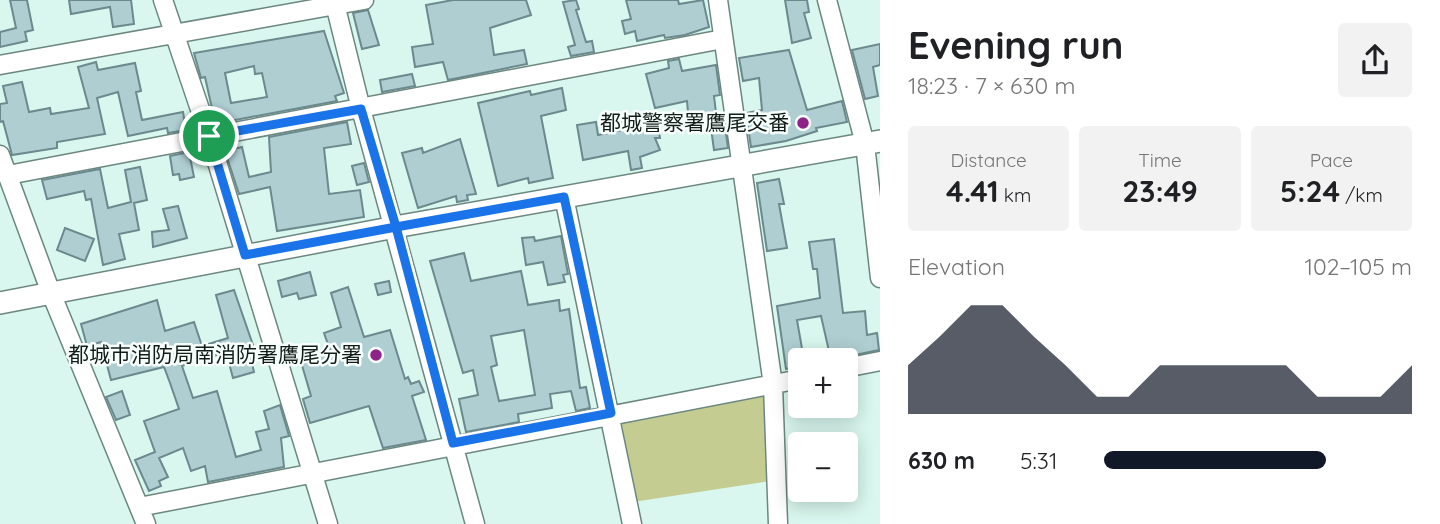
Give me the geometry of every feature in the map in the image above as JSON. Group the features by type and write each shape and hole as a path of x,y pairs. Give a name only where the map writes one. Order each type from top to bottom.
{"street":[{"path":"163,0 209,136 328,524"},
{"path":"0,65 174,36 335,3 364,0"},
{"path":"718,0 739,167 773,385 778,524"},
{"path":"827,0 873,143 880,278"},
{"path":"335,3 361,109 396,227 475,524"},
{"path":"8,175 723,39"},
{"path":"0,303 396,227 873,143"},
{"path":"0,155 51,293 143,519 311,472 611,413 788,382"},
{"path":"564,197 632,524"},
{"path":"858,365 880,360"}],"green space":[{"path":"768,392 770,481 633,502 621,418"}],"building":[{"path":"10,0 27,0 33,30 25,32 27,41 0,47 0,32 16,28"},
{"path":"69,0 131,0 134,24 113,27 110,7 71,14"},
{"path":"453,0 526,0 531,15 490,28 494,55 524,50 527,64 448,80 443,62 415,67 412,47 433,44 426,5"},
{"path":"576,0 579,9 576,10 586,42 592,41 594,52 571,56 568,47 575,45 563,2"},
{"path":"626,0 678,0 679,4 703,0 709,27 685,35 665,38 664,35 637,41 635,31 625,34 622,21 631,19"},
{"path":"785,0 807,0 809,12 804,13 811,38 792,43"},
{"path":"368,10 379,45 362,49 353,13"},
{"path":"324,31 344,93 335,96 337,101 219,123 217,112 213,113 205,77 201,78 194,53","holes":["254,66 255,74 262,73 267,97 231,103 225,73"]},
{"path":"880,44 880,65 873,67 878,96 865,99 852,50"},
{"path":"789,50 807,110 842,101 847,122 816,128 817,131 786,141 751,147 746,113 762,110 759,78 743,81 739,58"},
{"path":"679,59 682,71 716,65 720,95 714,96 717,121 689,124 687,101 655,108 646,74 669,68 668,61"},
{"path":"96,62 98,70 135,63 141,91 136,92 142,120 183,112 186,130 168,133 167,128 128,136 118,92 97,98 105,134 57,142 57,148 12,155 3,121 0,122 0,104 7,103 3,86 22,82 29,112 50,108 51,114 89,108 78,67"},
{"path":"412,74 415,86 382,92 380,80"},
{"path":"562,88 566,110 541,116 553,178 529,183 528,178 498,186 478,103 530,91 531,95"},
{"path":"634,114 635,119 656,115 660,138 655,138 660,150 640,157 642,168 631,170 628,151 583,160 577,125 596,122 598,135 623,130 620,118"},
{"path":"347,122 351,144 324,148 329,194 360,190 364,217 277,231 270,187 239,194 225,151 242,147 249,177 271,172 269,137"},
{"path":"725,126 728,148 714,150 711,128"},
{"path":"460,139 476,194 467,195 468,200 457,202 456,196 418,208 402,153 422,148 423,153"},
{"path":"189,152 194,177 180,180 179,174 173,175 170,156"},
{"path":"364,163 369,182 357,185 352,166"},
{"path":"140,167 147,200 134,203 139,230 119,234 125,259 103,265 91,199 86,200 84,191 47,199 42,180 100,169 108,208 131,202 125,170"},
{"path":"779,179 784,204 779,204 787,248 767,251 757,183"},
{"path":"178,206 187,238 153,247 152,232 169,230 163,209"},
{"path":"65,228 94,239 85,261 57,250"},
{"path":"561,236 568,274 563,275 565,282 548,285 543,262 526,265 522,238 534,237 535,241"},
{"path":"834,239 843,313 865,311 867,335 877,333 879,350 858,354 858,348 828,348 821,316 797,320 802,348 788,348 786,369 777,306 820,298 817,269 813,269 809,242"},
{"path":"464,253 471,281 521,271 528,305 559,300 560,311 569,309 580,388 586,387 590,408 576,411 571,391 550,394 552,408 518,414 519,422 466,432 459,399 478,395 473,370 463,373 430,261","holes":["524,330 535,395 499,401 491,367 497,365 491,336"]},
{"path":"310,272 316,295 299,299 297,293 282,297 278,281"},
{"path":"389,281 391,292 378,295 375,284"},
{"path":"348,287 364,337 390,330 405,379 408,377 411,384 419,381 424,392 412,396 426,440 383,448 369,406 310,423 303,399 311,396 301,362 307,360 306,357 330,350 324,333 341,327 331,293"},
{"path":"234,290 253,345 248,346 254,372 233,378 226,352 182,366 193,398 217,391 236,457 261,450 256,432 269,429 264,411 280,405 289,436 281,438 284,467 208,482 205,466 191,471 183,448 159,458 168,477 159,481 161,486 149,491 135,460 155,452 144,421 179,409 164,367 111,380 101,342 87,346 81,324 157,300 165,331 194,322 202,346 228,338 216,295"},
{"path":"122,391 130,415 116,420 106,397"}],"place":[{"name":"都城警察署鷹尾交番","path":"803,123"},
{"name":"都城市消防局南消防署鷹尾分署","path":"376,355"}],"route":[{"path":"209,136 245,255 396,227 453,443 611,413 564,197 396,227 361,109 209,136"}]}
